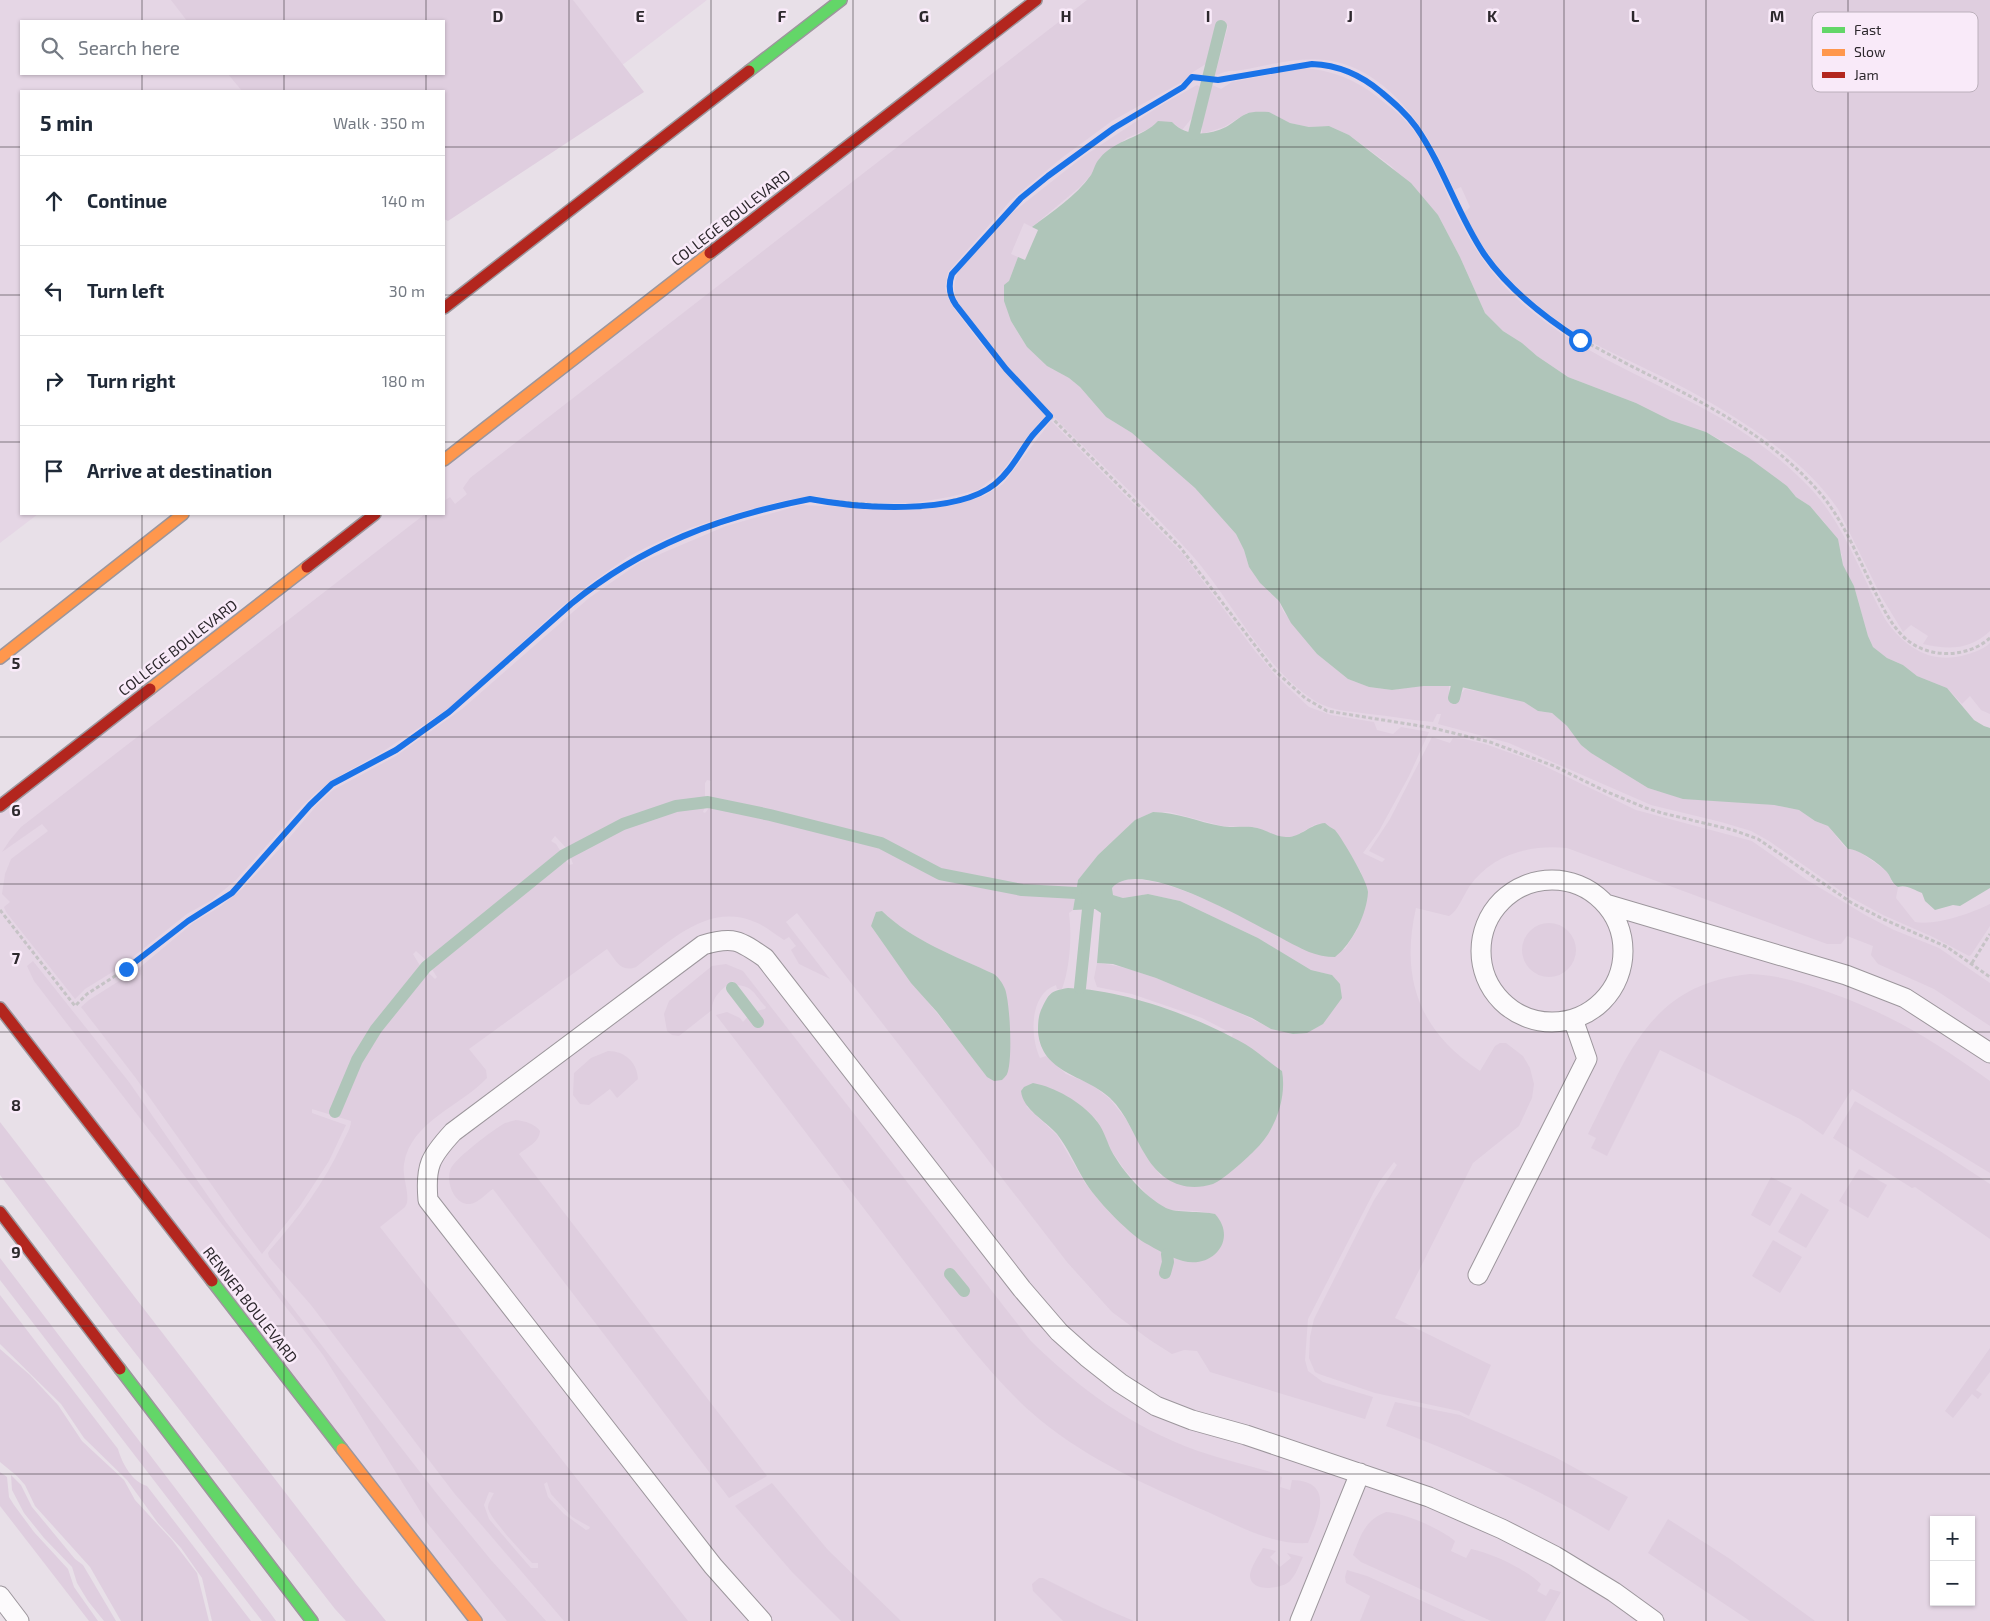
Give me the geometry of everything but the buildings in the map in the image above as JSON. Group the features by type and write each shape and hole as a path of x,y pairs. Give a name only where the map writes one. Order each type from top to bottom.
{"main road":[{"path":"445,307 840,0"},
{"name":"COLLEGE BOULEVARD","path":"445,459 1036,0"},
{"path":"0,658 182,515"},
{"name":"COLLEGE BOULEVARD","path":"0,806 374,515"},
{"name":"RENNER BOULEVARD","path":"0,1008 476,1621"},
{"path":"0,1212 312,1621"}],"lane":[{"path":"1545,879 1568,881 1589,889 1606,904 1618,923 1624,945 1622,968 1612,990 1595,1008 1573,1019 1548,1023 1524,1017 1503,1004 1488,985 1480,961 1481,936 1490,915 1504,897 1523,885 1545,879"},
{"path":"1606,904 1846,975 1906,998 1990,1053"},
{"path":"762,1621 713,1566 434,1208 428,1200 426,1180 429,1164 436,1150 453,1132 703,945 723,939 744,944 764,958 1022,1289 1058,1332 1120,1383 1156,1406 1192,1420 1246,1435 1429,1497 1502,1529 1555,1556 1614,1592 1654,1621"},
{"path":"1478,1275 1587,1059 1573,1019"},
{"path":"1300,1621 1360,1473"},
{"path":"0,1596 19,1621"}],"path":[{"path":"1990,638 1967,650 1937,653 1905,637 1885,610 1840,520 1818,491 1787,462 1746,430 1700,402 1580,340 1554,323 1522,297 1492,265 1477,244 1431,152 1415,126 1394,104 1367,82 1352,73 1333,66 1312,64 1218,80 1192,77 1183,87 1114,128 1021,198 956,268 949,284 952,300 1006,369 1180,547 1265,659 1282,678 1313,704 1335,713 1433,728 1490,742 1554,766 1605,791 1646,808 1746,834 1765,843 1809,875 1869,913 1947,947 1990,977"},
{"path":"0,910 75,1006 87,994 126,969 188,921 232,893 310,805 332,784 396,750 442,718 578,599 632,560 700,530 770,508 810,499 900,507 938,504 976,495 1002,478 1050,416"},
{"path":"1972,963 1990,934"}],"shaded area":[{"path":"0,0 707,0 445,201 445,90 20,90 20,515 37,515 0,543"},
{"path":"171,0 573,0 644,92 448,221 445,220 445,90 241,90 229,75 445,75 445,20 186,20"},
{"path":"1036,0 1990,0 1990,1621 475,1621 0,1010 0,806 374,515 445,515 445,459"},
{"path":"1087,0 1990,0 1990,631 1975,642 1958,647 1941,647 1923,644 1928,636 1911,625 1903,632 1881,596 1838,509 1820,486 1799,465 1748,426 1721,409 1579,335 1541,308 1517,287 1496,264 1475,233 1464,213 1470,207 1461,187 1454,190 1434,148 1405,107 1388,90 1369,76 1348,65 1314,59 1303,59 1228,71 1215,75 1228,26 1219,24 1206,64 1182,82 1112,121 1063,157 1011,200 948,272 945,288 955,310 981,344 1046,415 1030,433 1003,470 978,490 914,503 875,503 827,499 816,496 786,500 736,513 690,528 628,557 592,582 555,612 454,705 317,792 302,806 236,880 212,900 187,914 119,968 85,989 75,999 4,907 10,902 2,894 5,874 11,859 48,831 42,824 2,852 10,840 21,827 424,515 445,515 445,500 450,497 455,504 467,494 463,488 470,478"},
{"path":"1305,68 1326,71 1345,77 1371,92 1405,120 1424,147 1476,249 1499,281 1527,308 1573,341 1728,423 1758,442 1799,477 1834,518 1852,551 1876,603 1892,629 1901,638 1919,651 1941,658 1975,652 1990,643 1990,714 1981,710 1970,696 1962,704 1947,688 1917,676 1873,647 1868,636 1854,586 1843,565 1842,555 1825,523 1810,506 1796,497 1787,486 1730,445 1706,432 1670,420 1636,403 1568,377 1503,331 1485,313 1460,257 1438,215 1391,166 1349,135 1329,126 1309,127 1290,123 1269,112 1247,113 1224,127 1202,134 1202,124 1212,85 1221,89 1232,82"},
{"path":"1197,85 1200,87 1192,118 1182,130 1172,122 1153,127 1127,138 1100,158 1091,175 1080,187 1032,227 1024,223 1011,254 1018,257 1009,281 1011,321 1027,347 1047,366 1069,378 1080,387 1106,417 1132,433 1195,488 1236,534 1244,550 1249,567 1260,583 1279,601 1283,611 1317,654 1348,679 1369,687 1392,690 1449,685 1449,698 1452,701 1457,699 1465,689 1508,697 1524,702 1538,711 1552,713 1567,726 1581,745 1591,753 1648,788 1695,799 1774,805 1799,810 1815,821 1828,826 1848,849 1858,851 1887,871 1893,884 1898,887 1896,898 1915,922 1933,922 1964,915 1990,904 1990,926 1971,955 1969,956 1933,937 1883,915 1848,896 1769,841 1751,831 1651,805 1509,743 1438,724 1441,714 1437,714 1433,722 1341,710 1315,701 1278,669 1248,632 1191,554 1012,372 957,301 954,288 959,270 1013,212 1084,156 1158,107"},
{"path":"1269,112 1290,123 1309,127 1329,126 1349,135 1411,183 1438,215 1460,257 1485,313 1503,331 1522,343 1537,356 1568,377 1636,403 1670,420 1706,432 1749,458 1787,486 1796,497 1810,506 1838,539 1843,565 1854,586 1868,636 1873,647 1917,676 1947,688 1974,720 1990,728 1990,888 1960,906 1953,905 1935,910 1925,901 1922,893 1907,887 1898,887 1879,864 1852,849 1848,849 1828,826 1815,821 1799,810 1774,805 1683,799 1648,788 1591,753 1581,745 1567,726 1552,713 1538,711 1524,702 1457,686 1424,686 1392,690 1369,687 1348,679 1317,654 1291,623 1279,601 1260,583 1249,567 1244,550 1236,534 1195,488 1132,433 1106,417 1080,387 1069,378 1047,366 1027,347 1011,321 1004,301 1004,285 1009,281 1018,257 1025,260 1038,230 1032,227 1085,183 1097,162 1106,152 1145,131 1158,121 1172,122 1190,133 1197,134 1219,130 1248,113"},
{"path":"1051,421 1182,553 1255,651 1277,677 1309,707 1331,715 1374,722 1377,730 1393,734 1401,727 1429,732 1409,776 1379,831 1363,853 1382,862 1385,859 1369,851 1390,819 1432,737 1450,743 1453,738 1485,744 1536,762 1636,810 1752,841 1807,880 1867,916 1894,930 1939,948 1990,983 1990,1026 1934,989 1878,964 1871,955 1873,946 1847,936 1841,944 1827,944 1567,848 1553,847 1526,850 1500,860 1478,876 1455,911 1449,916 1416,908 1411,957 1413,980 1419,1001 1429,1020 1442,1038 1459,1055 1480,1071 1495,1046 1500,1043 1506,1043 1523,1056 1530,1068 1534,1084 1532,1098 1519,1126 1473,1163 1395,1318 1491,1365 1469,1416 1459,1411 1375,1393 1319,1374 1315,1372 1309,1358 1310,1337 1314,1319 1374,1200 1397,1165 1394,1162 1379,1182 1308,1319 1305,1360 1308,1371 1323,1382 1373,1397 1365,1419 1210,1372 1197,1351 1184,1350 1172,1354 1112,1312 1067,1262 797,913 786,922 830,979 799,964 791,950 796,946 789,937 784,940 755,922 738,917 722,917 691,927 662,946 636,967 622,967 607,949 469,1049 486,1070 487,1078 438,1115 416,1136 404,1164 407,1203 405,1207 380,1227 688,1621 564,1621 454,1493 311,1305 269,1257 268,1253 270,1250 301,1212 328,1171 348,1132 351,1121 312,1109 312,1113 346,1125 329,1161 300,1206 262,1254 135,1077 81,1007 138,969 193,923 221,906 242,889 317,805 333,790 396,756 462,709 589,598 639,563 726,526 801,505 915,510 950,506 984,496 1003,484","holes":["707,780 711,781 711,798 708,810 705,813 703,812 705,807 705,783","1153,812 1169,812 1222,826 1254,827 1273,835 1287,838 1297,835 1316,824 1350,856 1361,872 1364,907 1357,930 1345,949 1281,938 1267,929 1210,901 1163,884 1142,880 1124,880 1112,887 1113,895 1123,898 1148,894 1180,901 1258,938 1311,970 1332,975 1271,1029 1232,1010 1156,978 1133,970 1097,963 1094,978 1097,987 1132,994 1202,1018 1233,1034 1231,1038 1245,1045 1282,1071 1161,1176 1146,1156 1126,1119 1110,1099 1091,1084 1066,1074 1046,1056 1040,1058 1034,1039 1034,1017 1041,997 1047,990 1056,985 1057,989 1062,989 1065,980 1070,952 1069,913 1073,910 1078,880 1098,855 1135,820","555,836 568,850 573,864 569,865 556,844 551,841","882,911 907,931 950,954 994,974 1001,981 987,1077 871,926","416,951 426,960 437,977 435,979 419,964 413,954","1069,1099 1096,1119 1111,1150 1124,1169 1151,1199 1168,1210 1215,1214 1184,1261 1144,1242 1109,1212 1085,1183 1057,1135 1026,1106","547,1482 551,1494 572,1517 590,1527 589,1529 586,1530 564,1514 548,1497 544,1484","489,1492 494,1493 488,1506 490,1513 528,1559 532,1563 538,1563 538,1568 531,1568 489,1519 484,1505"]},
{"path":"1153,812 1162,812 1221,826 1256,828 1282,837 1291,837 1325,823 1335,830 1349,850 1368,892 1365,910 1358,928 1353,937 1335,957 1309,952 1209,901 1178,888 1150,880 1127,880 1112,888 1113,895 1123,898 1148,894 1180,901 1258,938 1311,970 1332,975 1340,984 1342,998 1323,1024 1307,1033 1293,1034 1271,1029 1252,1018 1156,978 1113,964 1097,963 1101,913 1095,909 1073,910 1078,880 1098,855 1135,820"},
{"path":"882,911 907,931 950,954 994,974 1000,980 1007,996 1010,1032 1009,1067 1007,1075 1002,1080 994,1081 987,1077 937,1012 911,983 871,926 876,912"},
{"path":"1549,923 1559,925 1568,931 1574,940 1576,950 1574,960 1568,969 1559,975 1549,977 1539,975 1530,969 1524,960 1522,950 1524,940 1530,931 1539,925"},
{"path":"33,961 129,1082 226,1222 437,1494 491,1560 546,1621 507,1621 428,1524 323,1355 34,981 27,966"},
{"path":"726,964 743,971 1030,1340 1048,1358 1108,1405 1151,1431 1198,1451 1271,1472 1282,1477 1280,1487 1290,1490 1292,1480 1306,1482 1314,1487 1319,1494 1319,1513 1308,1543 1282,1541 1256,1534 1120,1472 1058,1434 1019,1401 966,1342 716,1015 727,1012 740,1018 743,1022 752,1012 765,1009 766,1007 753,992 747,987 736,985 733,981 716,997 712,1010 679,1036 672,1035 667,1031 664,1014 669,1001 712,966"},
{"path":"1750,974 1771,976 1801,983 1875,1011 1933,1042 1990,1081 1990,1173 1852,1089 1823,1135 1800,1119 1660,1050 1607,1156 1591,1148 1596,1138 1588,1134 1630,1052 1646,1028 1665,1008 1688,992 1716,981"},
{"path":"1068,988 1113,994 1159,1006 1204,1024 1255,1050 1282,1071 1283,1092 1281,1103 1268,1134 1250,1155 1213,1184 1192,1187 1183,1186 1166,1178 1152,1165 1116,1104 1100,1090 1056,1065 1047,1057 1041,1046 1038,1032 1041,1010 1050,994 1057,990"},
{"path":"608,1051 625,1055 633,1063 638,1079 617,1098 610,1089 589,1105 580,1104 573,1095 574,1073 591,1058"},
{"path":"1033,1083 1059,1092 1075,1101 1089,1113 1100,1126 1111,1150 1122,1167 1142,1190 1158,1203 1170,1210 1215,1214 1224,1233 1223,1242 1219,1250 1204,1261 1183,1261 1145,1243 1129,1231 1089,1188 1057,1134 1026,1104 1021,1091 1024,1087"},
{"path":"1855,1101 1940,1151 1990,1184 1990,1239 1915,1187 1912,1188 1833,1138"},
{"path":"516,1120 530,1123 540,1131 535,1142 519,1154 767,1476 729,1498 493,1189 479,1200 470,1204 459,1201 455,1196 449,1179 449,1173 454,1163 493,1131 505,1123"},
{"path":"0,1122 386,1621 346,1621 114,1326 0,1175"},
{"path":"1859,1169 1887,1185 1868,1218 1839,1201"},
{"path":"1771,1177 1792,1188 1770,1226 1751,1215"},
{"path":"1801,1193 1829,1210 1806,1248 1778,1232"},
{"path":"1773,1240 1802,1257 1780,1293 1752,1276"},
{"path":"0,1258 276,1621 262,1621 0,1280"},
{"path":"0,1295 118,1449 128,1471 142,1484 147,1486 251,1621 212,1621 202,1578 181,1548 158,1523 127,1480 84,1438 61,1404 0,1344"},
{"path":"1990,1348 1990,1372 1976,1390 1982,1394 1978,1399 1972,1394 1953,1418 1945,1411"},
{"path":"0,1349 30,1375 58,1405 82,1441 124,1480 135,1500 172,1540 197,1573 209,1621 121,1621 90,1567 35,1506 25,1485 0,1462"},
{"path":"1395,1402 1460,1415 1555,1457 1628,1497 1609,1531 1500,1473 1386,1426"},
{"path":"0,1472 7,1477 9,1497 14,1505 34,1532 68,1569 74,1587 98,1621 89,1621 0,1506"},
{"path":"11,1475 21,1485 32,1507 75,1559 83,1565 116,1621 104,1621 77,1583 72,1567 44,1538 24,1513 12,1490"},
{"path":"772,1483 828,1550 901,1621 841,1621 792,1572 735,1506"},
{"path":"1386,1512 1412,1518 1449,1536 1455,1541 1451,1551 1466,1558 1471,1549 1508,1562 1541,1584 1537,1591 1546,1596 1550,1589 1561,1592 1545,1621 1491,1621 1361,1562 1353,1555 1364,1529 1373,1520"},
{"path":"1668,1519 1730,1559 1815,1621 1750,1621 1648,1553"},
{"path":"1263,1548 1276,1551 1270,1557 1280,1567 1291,1558 1287,1553 1303,1557 1296,1573 1286,1584 1267,1588 1256,1585 1252,1581 1250,1576 1251,1569"},
{"path":"1347,1570 1367,1576 1466,1621 1360,1621 1370,1596 1346,1583"},
{"path":"1039,1578 1043,1578 1134,1621 1063,1621 1033,1591 1032,1584"}],"waterway":[{"path":"1194,134 1221,26"},
{"path":"1454,698 1457,686"},
{"path":"335,1112 357,1060 376,1029 426,967 564,855 623,824 676,806 708,802 770,815 881,843 940,874 1022,890 1076,893"},
{"path":"1080,988 1088,909"},
{"path":"732,988 758,1022"},
{"path":"1165,1273 1168,1262 1167,1254"},
{"path":"950,1274 964,1291"}],"traffic: fast":[{"path":"749,71 841,0"},
{"path":"212,1281 342,1449"},
{"path":"120,1369 312,1621"}],"traffic: slow":[{"path":"445,459 710,253"},
{"path":"0,658 182,515"},
{"path":"150,689 307,567"},
{"path":"342,1449 476,1621"}],"traffic: jam":[{"path":"710,253 1036,0"},
{"path":"445,307 749,71"},
{"path":"307,567 374,515"},
{"path":"0,806 150,689"},
{"path":"0,1008 212,1281"},
{"path":"0,1212 120,1369"}],"route":[{"path":"126,969 188,921 232,893 310,805 332,784 396,750 428,728 508,662 571,604 632,560 700,530 732,519 795,502 810,499 866,506 900,507 932,505 976,495 994,485 1012,466 1050,416 1006,369 952,300 949,284 952,274 1021,198 1077,154 1137,113 1183,87 1192,77 1218,80 1267,70 1312,64 1343,69 1367,82 1406,114 1415,126 1438,164 1477,244 1492,265 1512,288 1532,306 1580,340"}]}
